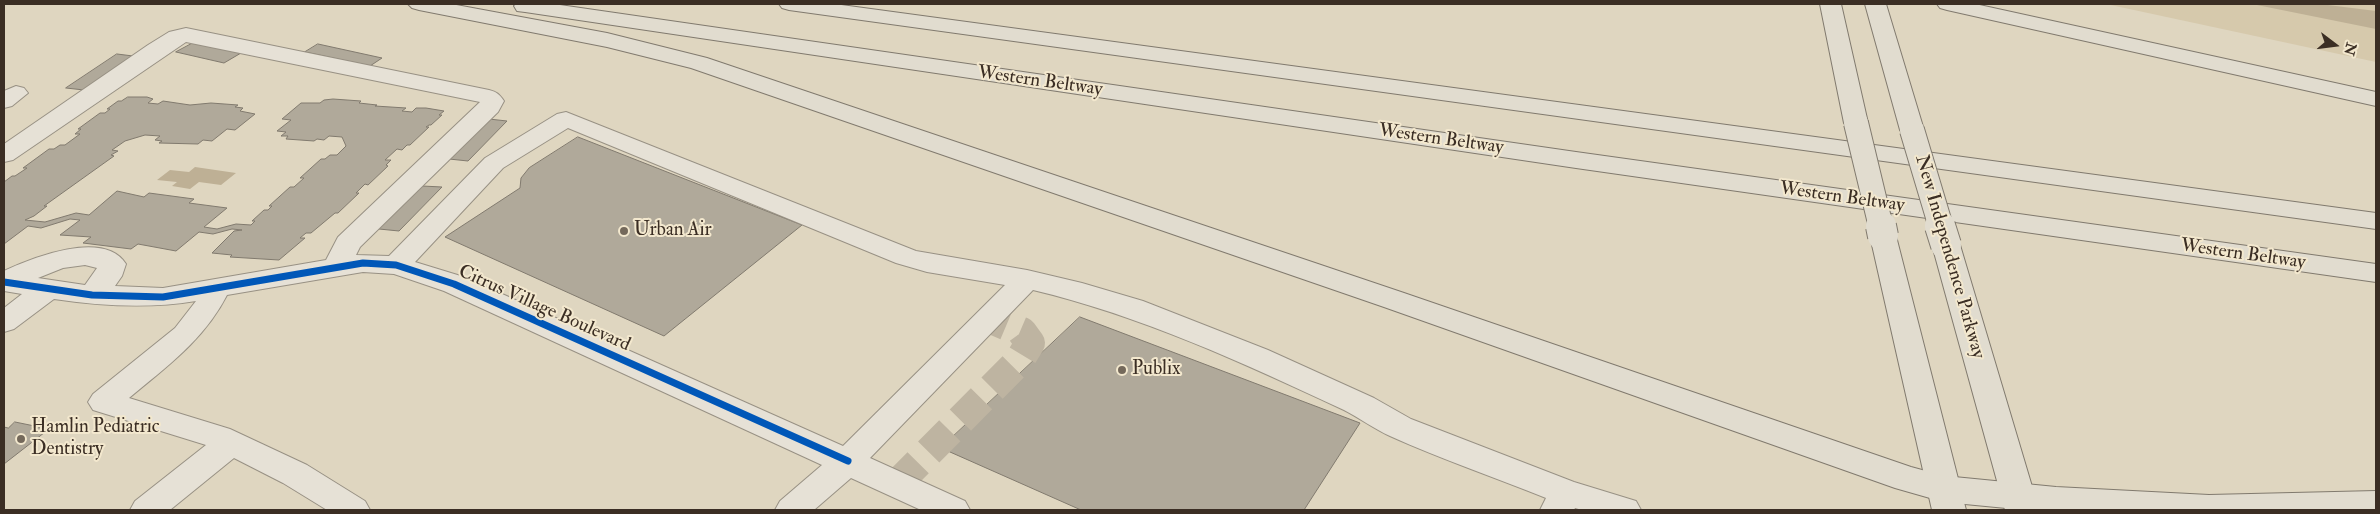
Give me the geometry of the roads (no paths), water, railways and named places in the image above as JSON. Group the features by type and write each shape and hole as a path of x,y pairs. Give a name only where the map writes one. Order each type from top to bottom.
{"main road":[{"path":"419,4 607,40 718,69 1394,300 1907,480 1946,499 2203,509 2376,504"},
{"name":"Western Beltway","path":"506,4 2376,274"},
{"path":"789,4 2376,222"},
{"path":"1830,4 1856,123 1946,499"},
{"name":"New Independence Parkway","path":"1875,4 2019,503"},
{"path":"1947,4 2376,99"}],"street":[{"path":"4,156 156,50 176,37 186,35 489,97 492,101 490,107 348,243 337,267"},
{"path":"396,265 494,163 566,119 906,257 927,263 1027,279 1082,292 1142,311 1257,357 1363,406 1400,427 1561,501 1624,510"},
{"path":"4,282 57,259 80,257 103,259 112,264 108,276 92,295"},
{"name":"Citrus Village Boulevard","path":"4,282 92,295 163,297 363,262 396,265 454,284 953,510"},
{"path":"792,510 848,461 1027,279"},
{"path":"4,322 48,289"},
{"path":"216,289 204,312 185,336 104,402 181,425 231,443 295,474 353,510"},
{"path":"147,510 231,443"}],"tunnel":[{"path":"897,484 1019,361 1030,343 1022,332 989,318"}],"place":[{"name":"Urban Air","path":"624,231"},
{"name":"Publix","path":"1122,370"},
{"name":"Hamlin Pediatric Dentistry","path":"21,439"}]}
